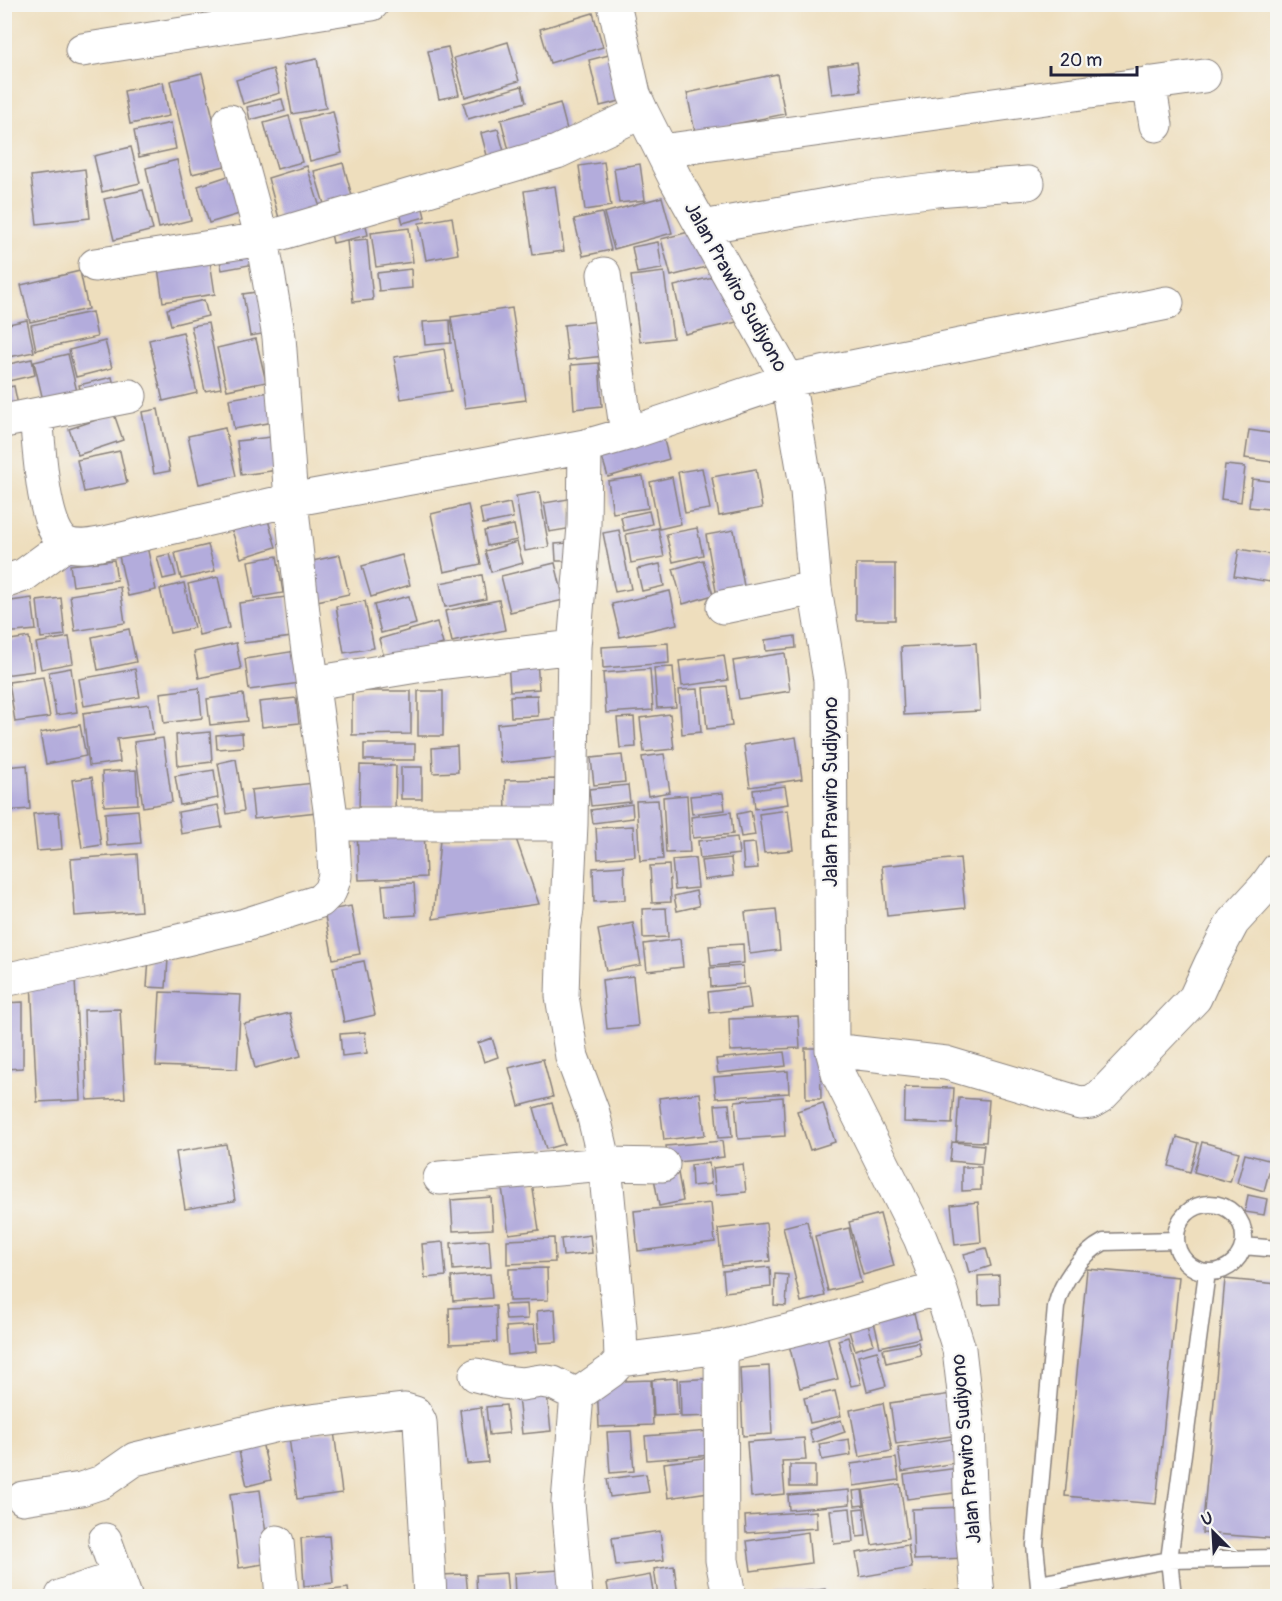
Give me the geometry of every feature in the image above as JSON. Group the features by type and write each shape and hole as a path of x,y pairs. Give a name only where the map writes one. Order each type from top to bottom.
{"street":[{"path":"82,50 372,4"},
{"name":"Jalan Prawiro Sudiyono","path":"614,4 634,94 642,112 788,380 807,491 815,588 830,680 832,1050 839,1076 920,1238 940,1288 959,1349 968,1427 971,1518 978,1596"},
{"path":"662,151 1204,76"},
{"path":"1149,83 1156,125"},
{"path":"94,265 262,239 557,152 642,112"},
{"path":"4,980 245,925 320,901 330,891 335,876 332,824 304,622 291,500 279,337 262,239 230,121"},
{"path":"703,227 855,200 936,189 1028,183"},
{"path":"604,274 627,434"},
{"path":"36,415 45,493 51,523 56,535 66,544 81,547 291,500 585,446 788,380 1167,303"},
{"path":"4,421 130,396"},
{"path":"585,446 584,526 574,647 572,824 564,930 562,996 572,1057 593,1113 605,1164 621,1360"},
{"path":"4,582 24,575 66,544"},
{"path":"723,607 815,588"},
{"path":"313,683 429,664 574,647"},
{"path":"332,824 572,824"},
{"path":"832,1050 946,1064 1080,1103 1090,1102 1101,1096 1195,998 1233,922 1265,888 1278,869"},
{"path":"440,1178 605,1164 663,1165"},
{"path":"576,1596 568,1502 577,1395 611,1371 621,1360 721,1347 811,1325 940,1288"},
{"path":"721,1347 722,1560 729,1596"},
{"path":"477,1375 502,1382 553,1383 577,1395"},
{"path":"23,1498 81,1489 102,1482 135,1459 278,1425 405,1410 415,1413 420,1422 430,1596"},
{"path":"62,1596 122,1587 105,1540"},
{"path":"277,1542 282,1596"}],"lane":[{"path":"1213,1204 1231,1211 1238,1218 1244,1236 1240,1255 1226,1268 1207,1272 1189,1266 1182,1258 1176,1240 1177,1231 1186,1214 1203,1205 1213,1204"},
{"path":"1176,1240 1104,1242 1097,1246 1073,1271 1059,1293 1035,1545 1039,1590 1169,1560 1278,1558"},
{"path":"1243,1246 1278,1249"},
{"path":"1173,1596 1169,1560 1207,1272"}],"building":[{"path":"593,13 603,47 550,63 540,29"},
{"path":"508,42 519,81 465,97 454,58"},
{"path":"448,47 459,95 439,99 428,51"},
{"path":"613,54 624,100 600,106 589,60"},
{"path":"317,59 326,108 292,114 283,66"},
{"path":"857,62 861,91 832,94 828,66"},
{"path":"273,69 280,93 243,104 236,80"},
{"path":"202,73 225,166 192,174 170,81"},
{"path":"777,74 785,114 695,132 687,93"},
{"path":"163,82 169,116 130,124 124,91"},
{"path":"522,86 526,102 468,119 463,103"},
{"path":"282,99 285,111 250,120 247,107"},
{"path":"560,103 569,137 510,154 501,120"},
{"path":"333,111 342,153 310,161 300,119"},
{"path":"289,116 302,162 277,169 264,123"},
{"path":"171,123 176,149 139,157 134,131"},
{"path":"498,129 506,159 489,163 481,133"},
{"path":"131,147 140,183 102,192 94,156"},
{"path":"177,160 191,220 159,228 146,168"},
{"path":"604,162 611,206 585,210 579,166"},
{"path":"343,163 352,196 324,204 314,171"},
{"path":"640,164 645,200 619,203 614,168"},
{"path":"307,166 321,211 280,222 268,178"},
{"path":"85,169 90,218 37,224 31,176"},
{"path":"234,174 246,212 209,223 198,186"},
{"path":"555,186 564,251 533,255 524,191"},
{"path":"143,190 153,230 114,240 104,199"},
{"path":"420,196 425,217 403,223 397,202"},
{"path":"662,197 672,233 614,249 604,213"},
{"path":"602,213 611,250 583,256 574,219"},
{"path":"364,216 368,235 333,243 329,224"},
{"path":"452,217 458,254 426,260 419,223"},
{"path":"409,228 413,262 376,267 371,233"},
{"path":"697,230 706,267 671,276 661,239"},
{"path":"367,239 373,300 353,302 347,241"},
{"path":"658,242 662,269 637,273 632,247"},
{"path":"256,244 260,263 222,270 218,252"},
{"path":"209,254 215,294 163,302 157,261"},
{"path":"411,269 412,288 379,291 377,273"},
{"path":"80,271 88,309 30,322 21,285"},
{"path":"664,272 673,338 640,342 631,276"},
{"path":"726,274 737,322 685,334 674,286"},
{"path":"269,290 275,332 250,336 243,294"},
{"path":"204,300 208,316 171,325 167,309"},
{"path":"512,308 526,400 465,408 451,317"},
{"path":"92,312 97,337 36,350 31,325"},
{"path":"27,320 34,352 4,358 4,325"},
{"path":"450,320 451,343 425,345 423,322"},
{"path":"600,321 604,356 568,360 564,325"},
{"path":"208,323 221,388 205,391 191,326"},
{"path":"183,332 197,393 163,401 149,340"},
{"path":"256,339 266,382 227,390 217,348"},
{"path":"105,341 112,368 76,377 69,350"},
{"path":"444,349 451,391 401,399 394,357"},
{"path":"68,354 79,400 45,409 34,362"},
{"path":"32,359 35,375 4,382 4,365"},
{"path":"599,363 602,406 574,409 571,365"},
{"path":"112,377 115,391 82,398 79,385"},
{"path":"14,386 19,410 4,413 4,388"},
{"path":"275,391 279,421 234,429 229,399"},
{"path":"158,409 170,471 154,474 142,412"},
{"path":"114,414 123,440 78,455 69,429"},
{"path":"225,428 236,476 199,484 188,436"},
{"path":"661,429 669,459 608,477 599,447"},
{"path":"1249,430 1276,434 1272,462 1245,458"},
{"path":"280,436 285,469 241,475 237,441"},
{"path":"120,451 127,483 84,492 77,460"},
{"path":"1225,465 1245,467 1241,502 1221,499"},
{"path":"702,468 710,509 685,513 678,472"},
{"path":"756,469 762,508 719,516 712,477"},
{"path":"643,476 648,508 613,513 608,481"},
{"path":"672,477 681,524 659,529 650,482"},
{"path":"1252,479 1278,482 1278,510 1249,507"},
{"path":"539,492 549,547 525,551 516,496"},
{"path":"568,499 573,528 549,532 544,503"},
{"path":"510,503 513,518 483,524 480,509"},
{"path":"468,505 481,564 444,572 431,514"},
{"path":"265,510 276,547 241,558 229,522"},
{"path":"649,511 652,524 624,531 621,517"},
{"path":"514,525 517,540 487,546 484,531"},
{"path":"658,528 664,557 631,563 626,534"},
{"path":"697,528 703,555 673,562 666,534"},
{"path":"619,530 631,589 615,592 603,533"},
{"path":"734,530 745,592 717,597 706,535"},
{"path":"146,541 156,590 128,596 117,547"},
{"path":"517,542 523,563 491,572 485,551"},
{"path":"568,543 568,561 556,561 555,544"},
{"path":"208,545 215,571 181,579 175,553"},
{"path":"1239,549 1275,555 1270,582 1234,576"},
{"path":"170,554 176,576 163,579 157,557"},
{"path":"340,555 349,594 317,601 308,562"},
{"path":"402,555 410,585 371,597 362,566"},
{"path":"277,556 283,593 254,598 248,561"},
{"path":"114,560 117,580 73,586 70,565"},
{"path":"703,560 713,595 683,604 673,569"},
{"path":"555,563 564,600 510,612 501,576"},
{"path":"660,564 664,586 642,591 637,569"},
{"path":"856,564 895,564 895,620 856,620"},
{"path":"482,575 486,599 445,607 440,583"},
{"path":"218,577 229,628 199,635 188,584"},
{"path":"184,583 194,628 170,633 160,589"},
{"path":"120,587 125,623 75,631 70,595"},
{"path":"670,591 677,624 620,637 612,604"},
{"path":"409,596 416,624 381,633 374,605"},
{"path":"286,597 292,637 244,643 239,603"},
{"path":"32,598 36,630 4,633 4,602"},
{"path":"61,598 65,635 41,638 37,601"},
{"path":"499,600 505,630 452,642 445,611"},
{"path":"365,601 374,648 344,653 336,606"},
{"path":"437,622 443,644 385,661 379,639"},
{"path":"129,629 136,662 98,670 92,637"},
{"path":"795,636 796,648 766,651 765,640"},
{"path":"29,637 34,671 4,675 4,641"},
{"path":"69,637 73,663 41,669 36,643"},
{"path":"236,643 241,669 199,678 194,652"},
{"path":"668,643 669,663 603,668 602,647"},
{"path":"976,643 980,711 904,715 901,647"},
{"path":"302,650 307,682 249,690 245,659"},
{"path":"785,653 790,691 739,699 733,661"},
{"path":"724,655 728,680 682,686 679,661"},
{"path":"537,660 539,689 510,691 508,662"},
{"path":"673,667 676,707 657,708 654,668"},
{"path":"71,668 77,712 56,715 49,672"},
{"path":"135,669 140,697 84,706 79,679"},
{"path":"650,669 653,710 606,713 603,673"},
{"path":"43,677 50,717 15,722 9,682"},
{"path":"727,686 732,726 707,729 703,688"},
{"path":"199,688 202,718 164,723 160,693"},
{"path":"698,689 701,732 682,734 679,690"},
{"path":"352,691 411,691 411,734 352,735"},
{"path":"418,691 443,691 443,736 418,736"},
{"path":"243,694 247,721 210,725 207,699"},
{"path":"537,695 538,716 511,717 510,696"},
{"path":"296,698 299,723 262,727 259,702"},
{"path":"149,704 153,734 117,739 120,762 89,766 83,713"},
{"path":"670,714 674,749 644,752 640,718"},
{"path":"634,717 636,747 620,748 617,718"},
{"path":"560,718 564,757 500,763 497,724"},
{"path":"80,725 86,756 46,764 40,733"},
{"path":"210,732 212,762 178,766 176,735"},
{"path":"242,733 243,747 217,749 216,735"},
{"path":"796,737 802,779 750,787 744,745"},
{"path":"163,738 172,802 143,807 134,742"},
{"path":"364,744 415,744 415,760 364,760"},
{"path":"457,746 458,772 433,773 432,748"},
{"path":"664,754 670,792 648,796 642,757"},
{"path":"622,755 625,782 594,785 591,758"},
{"path":"236,759 244,811 227,814 218,763"},
{"path":"27,765 30,809 4,811 4,767"},
{"path":"360,765 396,766 395,811 359,810"},
{"path":"401,767 422,767 422,799 401,799"},
{"path":"136,770 138,804 104,806 102,772"},
{"path":"214,770 218,798 180,805 175,776"},
{"path":"92,777 101,845 82,848 72,780"},
{"path":"559,779 559,812 506,813 505,780"},
{"path":"314,783 317,812 254,819 251,790"},
{"path":"628,785 630,802 591,806 589,789"},
{"path":"785,786 788,804 755,809 753,790"},
{"path":"723,793 725,810 692,814 690,796"},
{"path":"687,795 690,852 666,853 663,797"},
{"path":"658,800 663,859 640,861 636,801"},
{"path":"632,804 633,818 593,823 591,810"},
{"path":"218,805 222,827 181,834 178,812"},
{"path":"138,810 141,843 107,846 105,813"},
{"path":"788,810 793,850 764,853 759,814"},
{"path":"751,811 755,835 741,837 737,814"},
{"path":"59,812 62,849 37,851 33,814"},
{"path":"731,812 733,834 693,838 691,817"},
{"path":"633,826 635,856 598,859 596,828"},
{"path":"424,829 426,877 359,880 357,831"},
{"path":"515,836 539,904 433,919 440,839"},
{"path":"737,837 739,854 700,859 698,841"},
{"path":"755,843 758,868 744,869 742,844"},
{"path":"137,854 141,911 75,916 71,859"},
{"path":"695,858 698,888 675,890 672,860"},
{"path":"731,858 733,876 704,880 701,861"},
{"path":"960,858 965,908 887,916 882,866"},
{"path":"669,865 671,902 652,903 650,866"},
{"path":"624,866 625,900 594,902 593,868"},
{"path":"414,883 416,915 385,917 382,885"},
{"path":"696,891 699,906 677,911 674,896"},
{"path":"351,906 360,954 333,959 324,911"},
{"path":"666,908 668,937 643,938 642,909"},
{"path":"776,909 780,950 750,954 745,912"},
{"path":"633,923 641,965 606,971 598,930"},
{"path":"680,939 683,967 647,971 644,944"},
{"path":"743,944 744,963 711,966 709,946"},
{"path":"149,958 168,959 166,988 147,987"},
{"path":"364,961 375,1015 344,1022 333,967"},
{"path":"743,966 744,984 711,987 710,968"},
{"path":"633,976 638,1026 607,1029 602,980"},
{"path":"75,979 81,1100 37,1102 31,981"},
{"path":"748,987 751,1008 710,1013 708,992"},
{"path":"160,992 241,995 237,1069 156,1066"},
{"path":"23,1002 23,1068 4,1069 4,1003"},
{"path":"120,1009 125,1098 87,1100 84,1010"},
{"path":"290,1013 301,1056 255,1068 244,1024"},
{"path":"798,1016 800,1048 730,1051 729,1019"},
{"path":"365,1032 367,1053 342,1056 340,1034"},
{"path":"492,1038 498,1057 484,1062 478,1043"},
{"path":"805,1048 820,1048 821,1099 806,1099"},
{"path":"784,1052 786,1066 718,1073 716,1059"},
{"path":"543,1059 553,1097 519,1106 509,1068"},
{"path":"788,1071 789,1093 716,1098 714,1077"},
{"path":"905,1087 954,1088 952,1124 904,1122"},
{"path":"700,1093 705,1135 664,1140 659,1098"},
{"path":"783,1097 785,1136 738,1139 735,1101"},
{"path":"959,1098 989,1100 986,1142 956,1141"},
{"path":"552,1103 564,1144 546,1149 534,1108"},
{"path":"823,1103 835,1142 810,1150 797,1111"},
{"path":"729,1104 732,1137 718,1138 715,1105"},
{"path":"1177,1137 1198,1143 1190,1172 1169,1166"},
{"path":"722,1141 724,1157 668,1163 666,1146"},
{"path":"952,1142 984,1145 982,1164 950,1161"},
{"path":"1202,1142 1239,1152 1230,1182 1194,1172"},
{"path":"226,1144 235,1201 185,1209 176,1152"},
{"path":"1245,1154 1272,1161 1264,1191 1237,1183"},
{"path":"709,1163 711,1184 692,1186 691,1165"},
{"path":"743,1164 746,1192 716,1195 713,1168"},
{"path":"677,1167 683,1201 659,1206 653,1172"},
{"path":"962,1167 981,1167 981,1190 962,1191"},
{"path":"531,1176 539,1230 509,1234 501,1181"},
{"path":"1248,1195 1267,1199 1264,1215 1245,1212"},
{"path":"491,1197 493,1229 453,1231 451,1200"},
{"path":"978,1202 981,1242 955,1245 951,1205"},
{"path":"711,1203 715,1242 638,1251 634,1211"},
{"path":"880,1214 894,1266 863,1275 849,1222"},
{"path":"807,1221 825,1296 801,1302 783,1227"},
{"path":"766,1223 770,1261 722,1266 718,1229"},
{"path":"849,1228 861,1283 828,1291 815,1236"},
{"path":"590,1235 592,1253 563,1256 561,1239"},
{"path":"554,1238 555,1262 507,1264 507,1240"},
{"path":"489,1240 491,1267 453,1270 451,1243"},
{"path":"443,1242 446,1276 425,1278 422,1244"},
{"path":"986,1248 991,1266 969,1273 964,1254"},
{"path":"770,1267 771,1287 725,1292 723,1271"},
{"path":"547,1268 548,1300 509,1301 509,1269"},
{"path":"1087,1269 1179,1277 1156,1504 1065,1496"},
{"path":"490,1274 492,1298 453,1301 451,1277"},
{"path":"775,1274 788,1275 786,1306 774,1305"},
{"path":"999,1275 1000,1304 979,1305 978,1276"},
{"path":"1225,1279 1278,1284 1278,1539 1202,1533"},
{"path":"527,1304 528,1319 506,1320 504,1305"},
{"path":"496,1306 497,1342 450,1344 449,1308"},
{"path":"555,1309 557,1342 539,1343 537,1311"},
{"path":"914,1313 920,1338 880,1347 874,1322"},
{"path":"534,1325 536,1352 508,1355 506,1327"},
{"path":"868,1325 874,1344 855,1350 849,1331"},
{"path":"825,1327 838,1379 800,1388 787,1337"},
{"path":"848,1337 861,1384 851,1386 838,1340"},
{"path":"918,1342 921,1355 886,1363 883,1349"},
{"path":"877,1351 886,1386 867,1391 858,1356"},
{"path":"769,1366 772,1434 743,1436 740,1368"},
{"path":"677,1378 679,1415 654,1416 652,1380"},
{"path":"716,1378 718,1416 681,1417 680,1380"},
{"path":"651,1380 653,1425 599,1427 597,1382"},
{"path":"835,1391 841,1416 810,1423 804,1398"},
{"path":"958,1393 965,1434 896,1444 890,1403"},
{"path":"547,1394 551,1431 522,1434 518,1397"},
{"path":"883,1403 892,1451 859,1457 850,1410"},
{"path":"506,1405 509,1433 489,1435 486,1407"},
{"path":"481,1407 488,1462 467,1464 460,1410"},
{"path":"841,1420 845,1432 813,1443 809,1430"},
{"path":"334,1431 342,1493 297,1499 289,1437"},
{"path":"631,1431 634,1471 610,1473 607,1432"},
{"path":"710,1431 712,1455 647,1460 645,1436"},
{"path":"963,1437 967,1461 902,1472 898,1448"},
{"path":"804,1438 806,1460 782,1461 785,1494 751,1497 747,1442"},
{"path":"849,1439 851,1455 822,1460 819,1444"},
{"path":"262,1442 271,1480 247,1486 238,1447"},
{"path":"711,1457 715,1491 668,1498 664,1463"},
{"path":"896,1458 899,1480 853,1486 851,1464"},
{"path":"790,1465 815,1465 815,1487 790,1487"},
{"path":"966,1467 969,1491 907,1499 904,1475"},
{"path":"646,1474 649,1492 610,1497 607,1479"},
{"path":"900,1484 908,1539 872,1545 863,1490"},
{"path":"260,1490 270,1563 239,1568 230,1494"},
{"path":"849,1490 850,1504 789,1510 788,1495"},
{"path":"862,1490 864,1505 855,1506 853,1491"},
{"path":"964,1507 966,1558 914,1560 912,1509"},
{"path":"850,1508 853,1542 834,1544 830,1510"},
{"path":"864,1508 866,1536 857,1537 854,1509"},
{"path":"816,1511 817,1528 746,1533 745,1516"},
{"path":"660,1531 664,1560 616,1566 612,1538"},
{"path":"808,1532 811,1563 751,1571 747,1541"},
{"path":"329,1536 333,1583 304,1586 301,1538"},
{"path":"908,1545 912,1568 860,1577 856,1553"},
{"path":"674,1566 678,1596 658,1596 654,1569"},
{"path":"560,1570 561,1596 515,1596 514,1573"},
{"path":"506,1573 508,1596 477,1596 476,1575"},
{"path":"466,1574 468,1596 441,1596 440,1575"},
{"path":"650,1575 654,1596 609,1596 607,1583"},
{"path":"348,1588 349,1596 308,1596 307,1593"},
{"path":"825,1589 826,1596 774,1596 774,1595"},
{"path":"962,1590 962,1596 925,1596 925,1593"}]}
